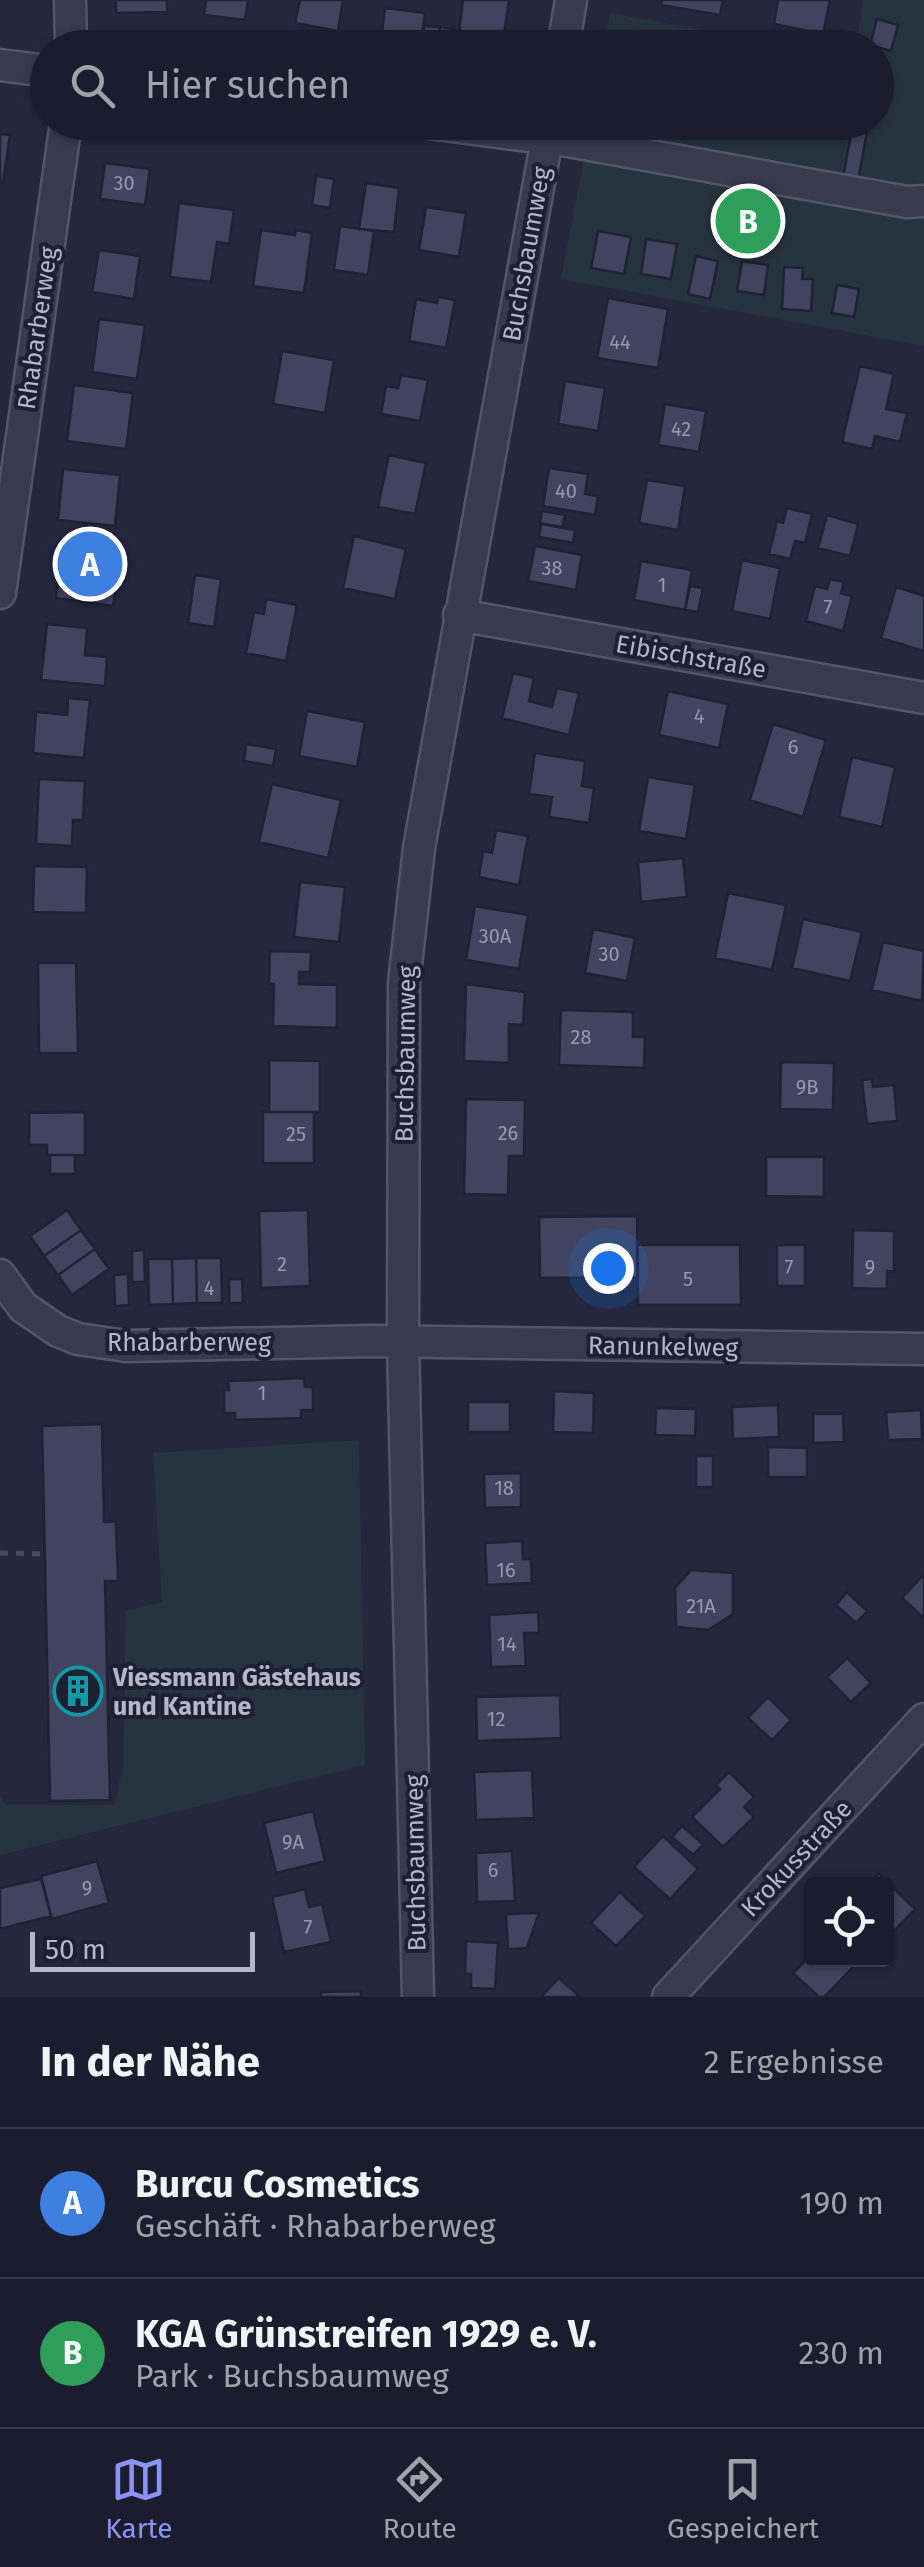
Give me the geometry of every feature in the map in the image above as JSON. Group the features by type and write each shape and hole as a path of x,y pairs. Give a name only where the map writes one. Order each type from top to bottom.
{"street":[{"path":"70,0 71,30"},
{"path":"566,30 572,0"},
{"path":"0,65 30,69"},
{"name":"Rhabarberweg","path":"0,594 63,140"},
{"name":"Buchsbaumweg","path":"418,1997 403,1342 404,983 418,848 546,140"},
{"path":"593,140 906,202 924,201"},
{"name":"Eibischstraße","path":"459,615 924,698"},
{"name":"Rhabarberweg","path":"0,1274 23,1306 38,1319 98,1343 126,1346 403,1342"},
{"name":"Ranunkelweg","path":"403,1342 924,1349"},
{"name":"Krokusstraße","path":"668,1997 924,1719"}],"path":[{"path":"0,1554 45,1554"}],"shaded area":[{"path":"864,0 924,0 924,346 561,279 588,140 894,140 894,30 858,30"},
{"path":"610,13 704,30 607,30"},
{"path":"359,1440 365,1765 0,1855 0,1796 6,1805 114,1805 123,1767 126,1611 162,1602 153,1453"}],"building":[{"path":"116,0 167,0 167,12 116,13"},
{"path":"206,0 248,0 245,20 204,15"},
{"path":"300,0 343,0 338,30 295,23"},
{"path":"463,0 509,0 505,30 459,30"},
{"path":"662,0 723,0 720,15 661,5"},
{"path":"778,0 830,0 824,30 774,24"},
{"path":"385,8 425,13 423,30 382,30"},
{"path":"877,19 898,25 894,40 894,30 874,30"},
{"path":"0,134 10,135 3,182 0,181"},
{"path":"850,140 865,140 858,181 843,178"},
{"path":"105,163 150,169 145,205 100,199"},
{"path":"316,176 334,179 330,208 312,205"},
{"path":"366,183 399,188 394,232 359,229"},
{"path":"179,203 234,210 229,244 217,242 211,282 170,277"},
{"path":"426,207 466,213 459,257 419,250"},
{"path":"340,226 374,231 368,275 334,270"},
{"path":"261,230 312,233 304,293 253,286"},
{"path":"598,231 631,237 624,274 591,268"},
{"path":"646,239 677,244 671,279 641,274"},
{"path":"99,250 140,256 134,299 92,292"},
{"path":"696,256 718,261 710,299 688,294"},
{"path":"742,261 768,265 764,295 737,291"},
{"path":"784,267 803,268 802,279 813,279 811,311 782,309"},
{"path":"837,285 859,289 854,317 832,313"},
{"path":"438,297 455,300 446,348 409,341 416,299 437,303"},
{"path":"608,298 668,309 658,368 597,358"},
{"path":"99,319 145,325 137,379 92,372"},
{"path":"282,351 334,360 325,413 273,404"},
{"path":"860,366 894,374 886,409 907,413 900,442 875,436 872,449 842,442"},
{"path":"401,375 428,380 420,421 381,414 386,386 398,388"},
{"path":"565,381 605,388 598,431 558,424"},
{"path":"74,385 133,393 126,449 67,441"},
{"path":"665,404 706,411 699,452 658,445"},
{"path":"389,455 426,463 415,514 378,507"},
{"path":"549,468 588,474 585,494 598,496 595,515 543,506"},
{"path":"63,469 120,475 115,526 58,520"},
{"path":"647,480 685,486 678,530 639,523"},
{"path":"787,508 812,514 805,543 795,541 790,559 769,554 777,521 783,523"},
{"path":"542,511 565,515 562,527 540,523"},
{"path":"827,515 858,524 850,556 818,548"},
{"path":"541,524 575,530 573,543 539,537"},
{"path":"354,536 406,549 395,599 343,588"},
{"path":"62,546 121,554 117,581 59,573"},
{"path":"535,546 582,555 576,590 528,581"},
{"path":"742,560 780,568 770,619 732,611"},
{"path":"641,561 692,570 685,610 634,600"},
{"path":"59,573 117,581 113,606 56,598"},
{"path":"195,575 221,579 214,627 188,623"},
{"path":"830,579 844,582 841,593 852,596 843,631 806,621 815,586 827,589"},
{"path":"690,586 703,588 698,612 685,610"},
{"path":"896,587 924,596 924,651 881,638"},
{"path":"266,599 297,605 286,661 246,653 254,612 264,614"},
{"path":"47,624 87,628 85,655 107,657 105,686 41,680"},
{"path":"513,673 534,678 529,701 552,707 557,688 579,693 569,735 502,718"},
{"path":"668,691 728,704 719,748 659,735"},
{"path":"68,698 90,700 84,758 33,753 36,712 67,715"},
{"path":"307,711 365,722 357,767 299,756"},
{"path":"773,724 826,740 803,817 750,800"},
{"path":"246,744 276,749 273,766 244,761"},
{"path":"535,753 585,761 582,786 594,788 589,823 549,817 552,797 529,794"},
{"path":"852,757 895,767 882,827 839,817"},
{"path":"648,777 695,785 686,839 639,831"},
{"path":"39,779 85,781 83,820 73,820 72,846 36,844"},
{"path":"272,784 341,800 328,858 259,842"},
{"path":"496,830 528,836 519,885 479,877 483,851 492,853"},
{"path":"683,858 687,897 641,902 638,862"},
{"path":"34,866 87,867 86,913 33,912"},
{"path":"300,882 345,887 339,942 294,937"},
{"path":"728,893 786,905 772,970 715,958"},
{"path":"475,906 528,915 519,969 466,960"},
{"path":"803,919 862,932 850,981 792,968"},
{"path":"593,929 635,938 627,981 585,973"},
{"path":"883,942 924,951 922,1001 872,990"},
{"path":"270,951 311,952 310,972 299,972 299,984 337,985 337,1028 273,1026"},
{"path":"38,963 76,963 78,1053 39,1053"},
{"path":"466,984 525,992 523,1025 509,1024 509,1063 464,1061"},
{"path":"561,1010 633,1012 633,1037 645,1037 644,1068 559,1065"},
{"path":"269,1060 320,1061 320,1112 269,1112"},
{"path":"781,1062 834,1063 833,1110 780,1109"},
{"path":"872,1079 873,1087 894,1085 897,1121 867,1124 862,1080"},
{"path":"466,1099 525,1100 524,1156 509,1156 508,1195 464,1194"},
{"path":"85,1112 85,1155 47,1155 47,1145 29,1145 29,1113"},
{"path":"263,1112 314,1112 314,1163 263,1163"},
{"path":"50,1155 75,1155 75,1174 50,1174"},
{"path":"766,1157 824,1157 824,1197 766,1196"},
{"path":"67,1210 81,1230 44,1256 30,1236"},
{"path":"308,1210 310,1286 261,1288 259,1211"},
{"path":"637,1216 638,1277 540,1278 539,1217"},
{"path":"81,1230 95,1249 58,1275 44,1256"},
{"path":"853,1230 894,1231 894,1272 887,1271 887,1289 852,1288"},
{"path":"637,1245 740,1245 741,1305 638,1305"},
{"path":"777,1245 805,1245 805,1286 777,1286"},
{"path":"95,1249 109,1269 72,1295 58,1275"},
{"path":"144,1250 145,1282 132,1282 132,1251"},
{"path":"196,1258 221,1258 222,1303 197,1303"},
{"path":"196,1258 197,1303 173,1304 172,1259"},
{"path":"148,1259 172,1259 173,1304 149,1305"},
{"path":"128,1274 129,1305 115,1306 114,1275"},
{"path":"229,1279 242,1279 243,1303 229,1303"},
{"path":"304,1378 305,1387 313,1387 313,1410 301,1410 301,1418 235,1420 235,1413 224,1413 228,1381"},
{"path":"554,1391 594,1393 593,1433 553,1432"},
{"path":"468,1402 510,1402 510,1432 468,1432"},
{"path":"778,1405 779,1437 733,1439 732,1407"},
{"path":"656,1408 696,1409 695,1436 655,1435"},
{"path":"921,1410 922,1439 888,1440 886,1412"},
{"path":"813,1414 843,1414 844,1442 813,1443"},
{"name":"Viessmann Gästehaus und Kantine","path":"102,1424 104,1522 116,1521 118,1581 105,1581 110,1800 50,1801 42,1426"},
{"path":"768,1447 807,1448 807,1477 768,1477"},
{"path":"696,1456 713,1456 713,1487 696,1487"},
{"path":"521,1473 521,1507 485,1508 484,1474"},
{"path":"522,1541 523,1559 531,1559 532,1583 487,1585 485,1543"},
{"path":"691,1570 733,1573 733,1614 708,1630 676,1627 675,1588"},
{"path":"924,1574 924,1618 902,1598"},
{"path":"847,1592 867,1611 856,1623 836,1605"},
{"path":"538,1612 539,1633 524,1633 526,1666 491,1667 489,1615"},
{"path":"847,1658 871,1683 851,1702 827,1677"},
{"path":"560,1695 561,1738 477,1741 476,1697"},
{"path":"768,1697 791,1720 772,1740 748,1718"},
{"path":"532,1770 534,1818 476,1820 474,1772"},
{"path":"729,1772 754,1797 744,1807 754,1817 723,1847 692,1817 720,1789 716,1785"},
{"path":"313,1811 325,1861 276,1873 264,1823"},
{"path":"682,1826 703,1844 693,1855 672,1837"},
{"path":"663,1836 698,1869 670,1899 634,1867"},
{"path":"512,1851 515,1901 477,1902 476,1853"},
{"path":"97,1861 109,1903 52,1919 41,1876"},
{"path":"41,1879 51,1916 0,1929 0,1888"},
{"path":"305,1889 309,1907 322,1904 331,1942 284,1952 272,1897"},
{"path":"894,1889 915,1909 894,1931"},
{"path":"620,1892 645,1916 616,1946 591,1923"},
{"path":"539,1913 527,1948 508,1949 506,1914"},
{"path":"466,1941 498,1943 495,1989 471,1988 471,1974 465,1974"},
{"path":"804,1962 804,1967 853,1967 824,1997 819,1997 793,1973"},
{"path":"559,1978 580,1997 541,1997"},
{"path":"361,1991 361,1997 321,1997 321,1992"}],"place":[{"name":"KGA Grünstreifen 1929 e. V.","path":"748,221"},
{"name":"Burcu Cosmetics","path":"90,564"},
{"name":"Viessmann Gästehaus und Kantine","path":"78,1691"}]}
